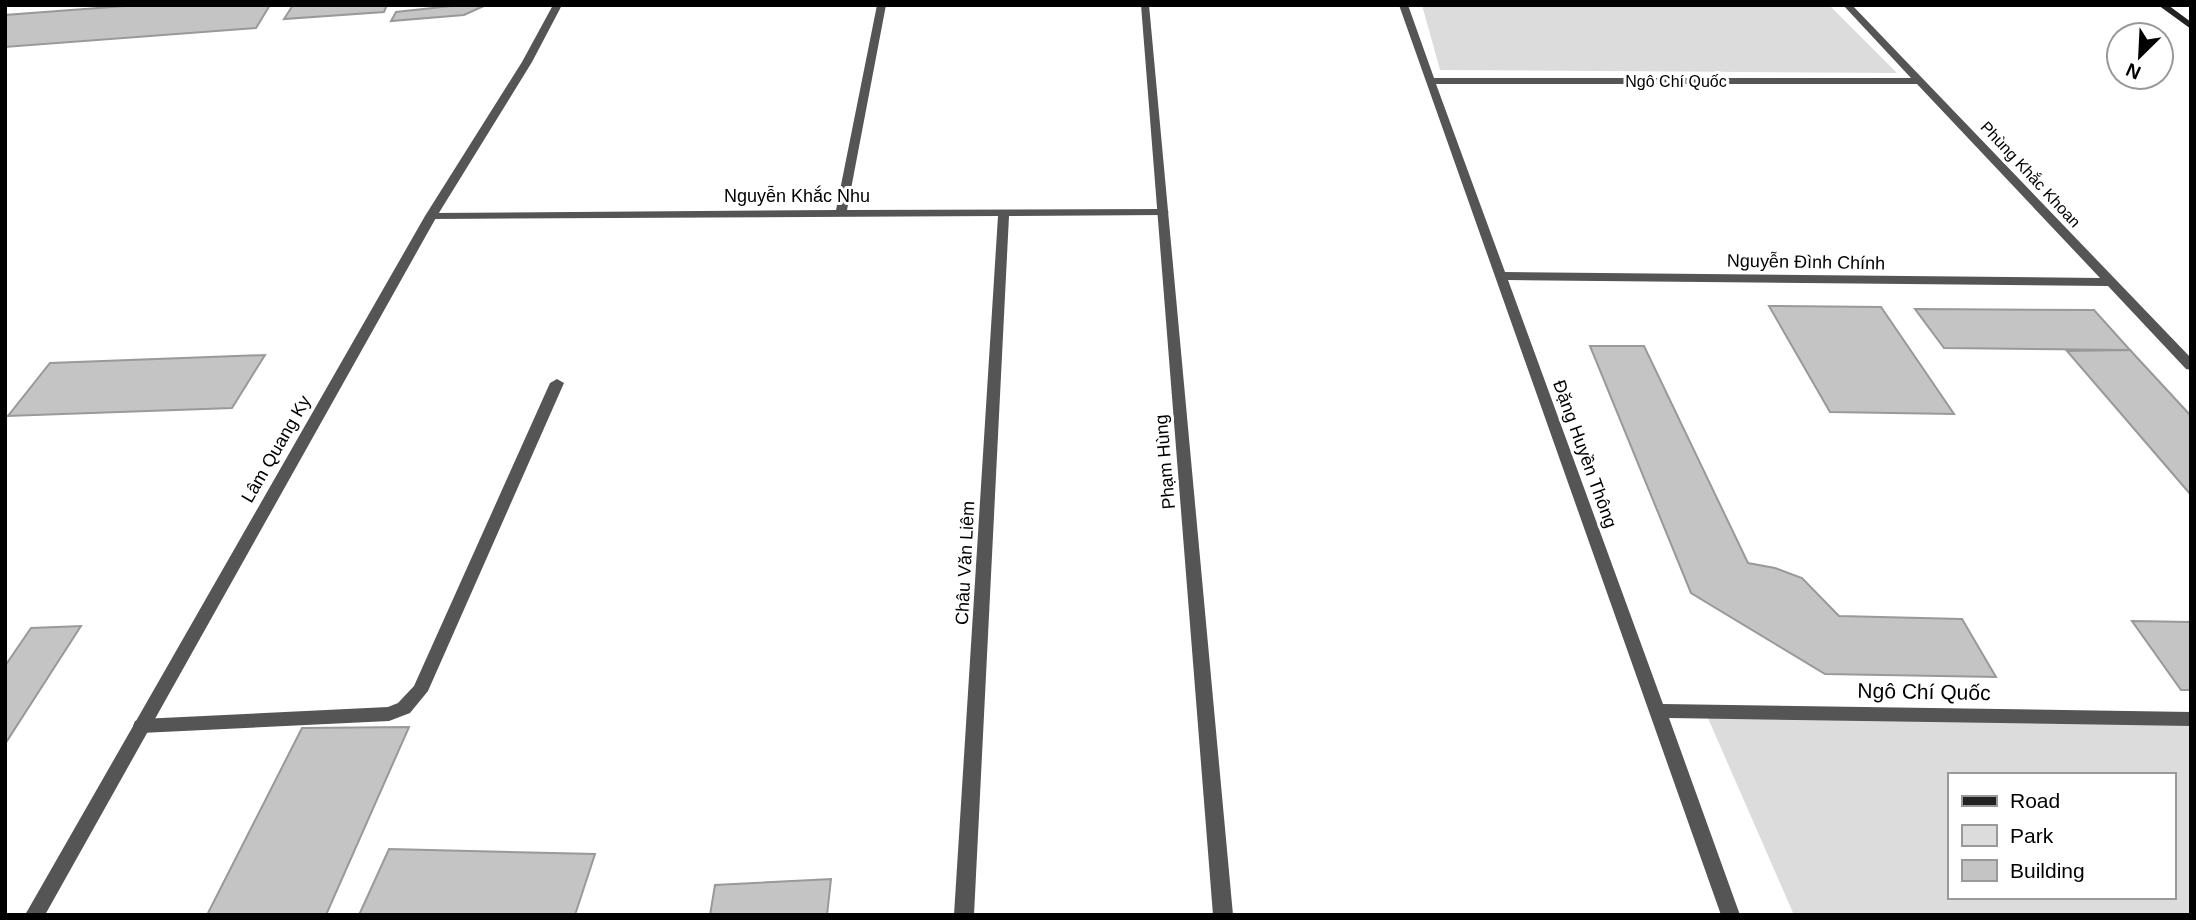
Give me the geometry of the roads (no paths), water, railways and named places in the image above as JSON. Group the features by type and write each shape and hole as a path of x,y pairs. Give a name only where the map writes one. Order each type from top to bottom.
{"main road":[{"path":"2162,5 2191,26"}],"street":[{"name":"Lâm Quang Ky","path":"34,915 431,216 527,62 558,5"},
{"path":"841,214 883,5"},
{"name":"Phạm Hùng","path":"1145,5 1223,915"},
{"name":"Đặng Huyền Thông","path":"1403,5 1731,915"},
{"name":"Phùng Khắc Khoan","path":"1847,5 2191,366"},
{"name":"Ngô Chí Quốc","path":"1432,81 1921,81"},
{"name":"Nguyễn Khắc Nhu","path":"431,216 1163,212"},
{"name":"Châu Văn Liêm","path":"964,915 1004,213"},
{"name":"Nguyễn Đình Chính","path":"1500,276 2111,282"},
{"path":"141,726 389,713 404,708 420,691 556,383"},
{"name":"Ngô Chí Quốc","path":"1657,711 2191,719"}]}
